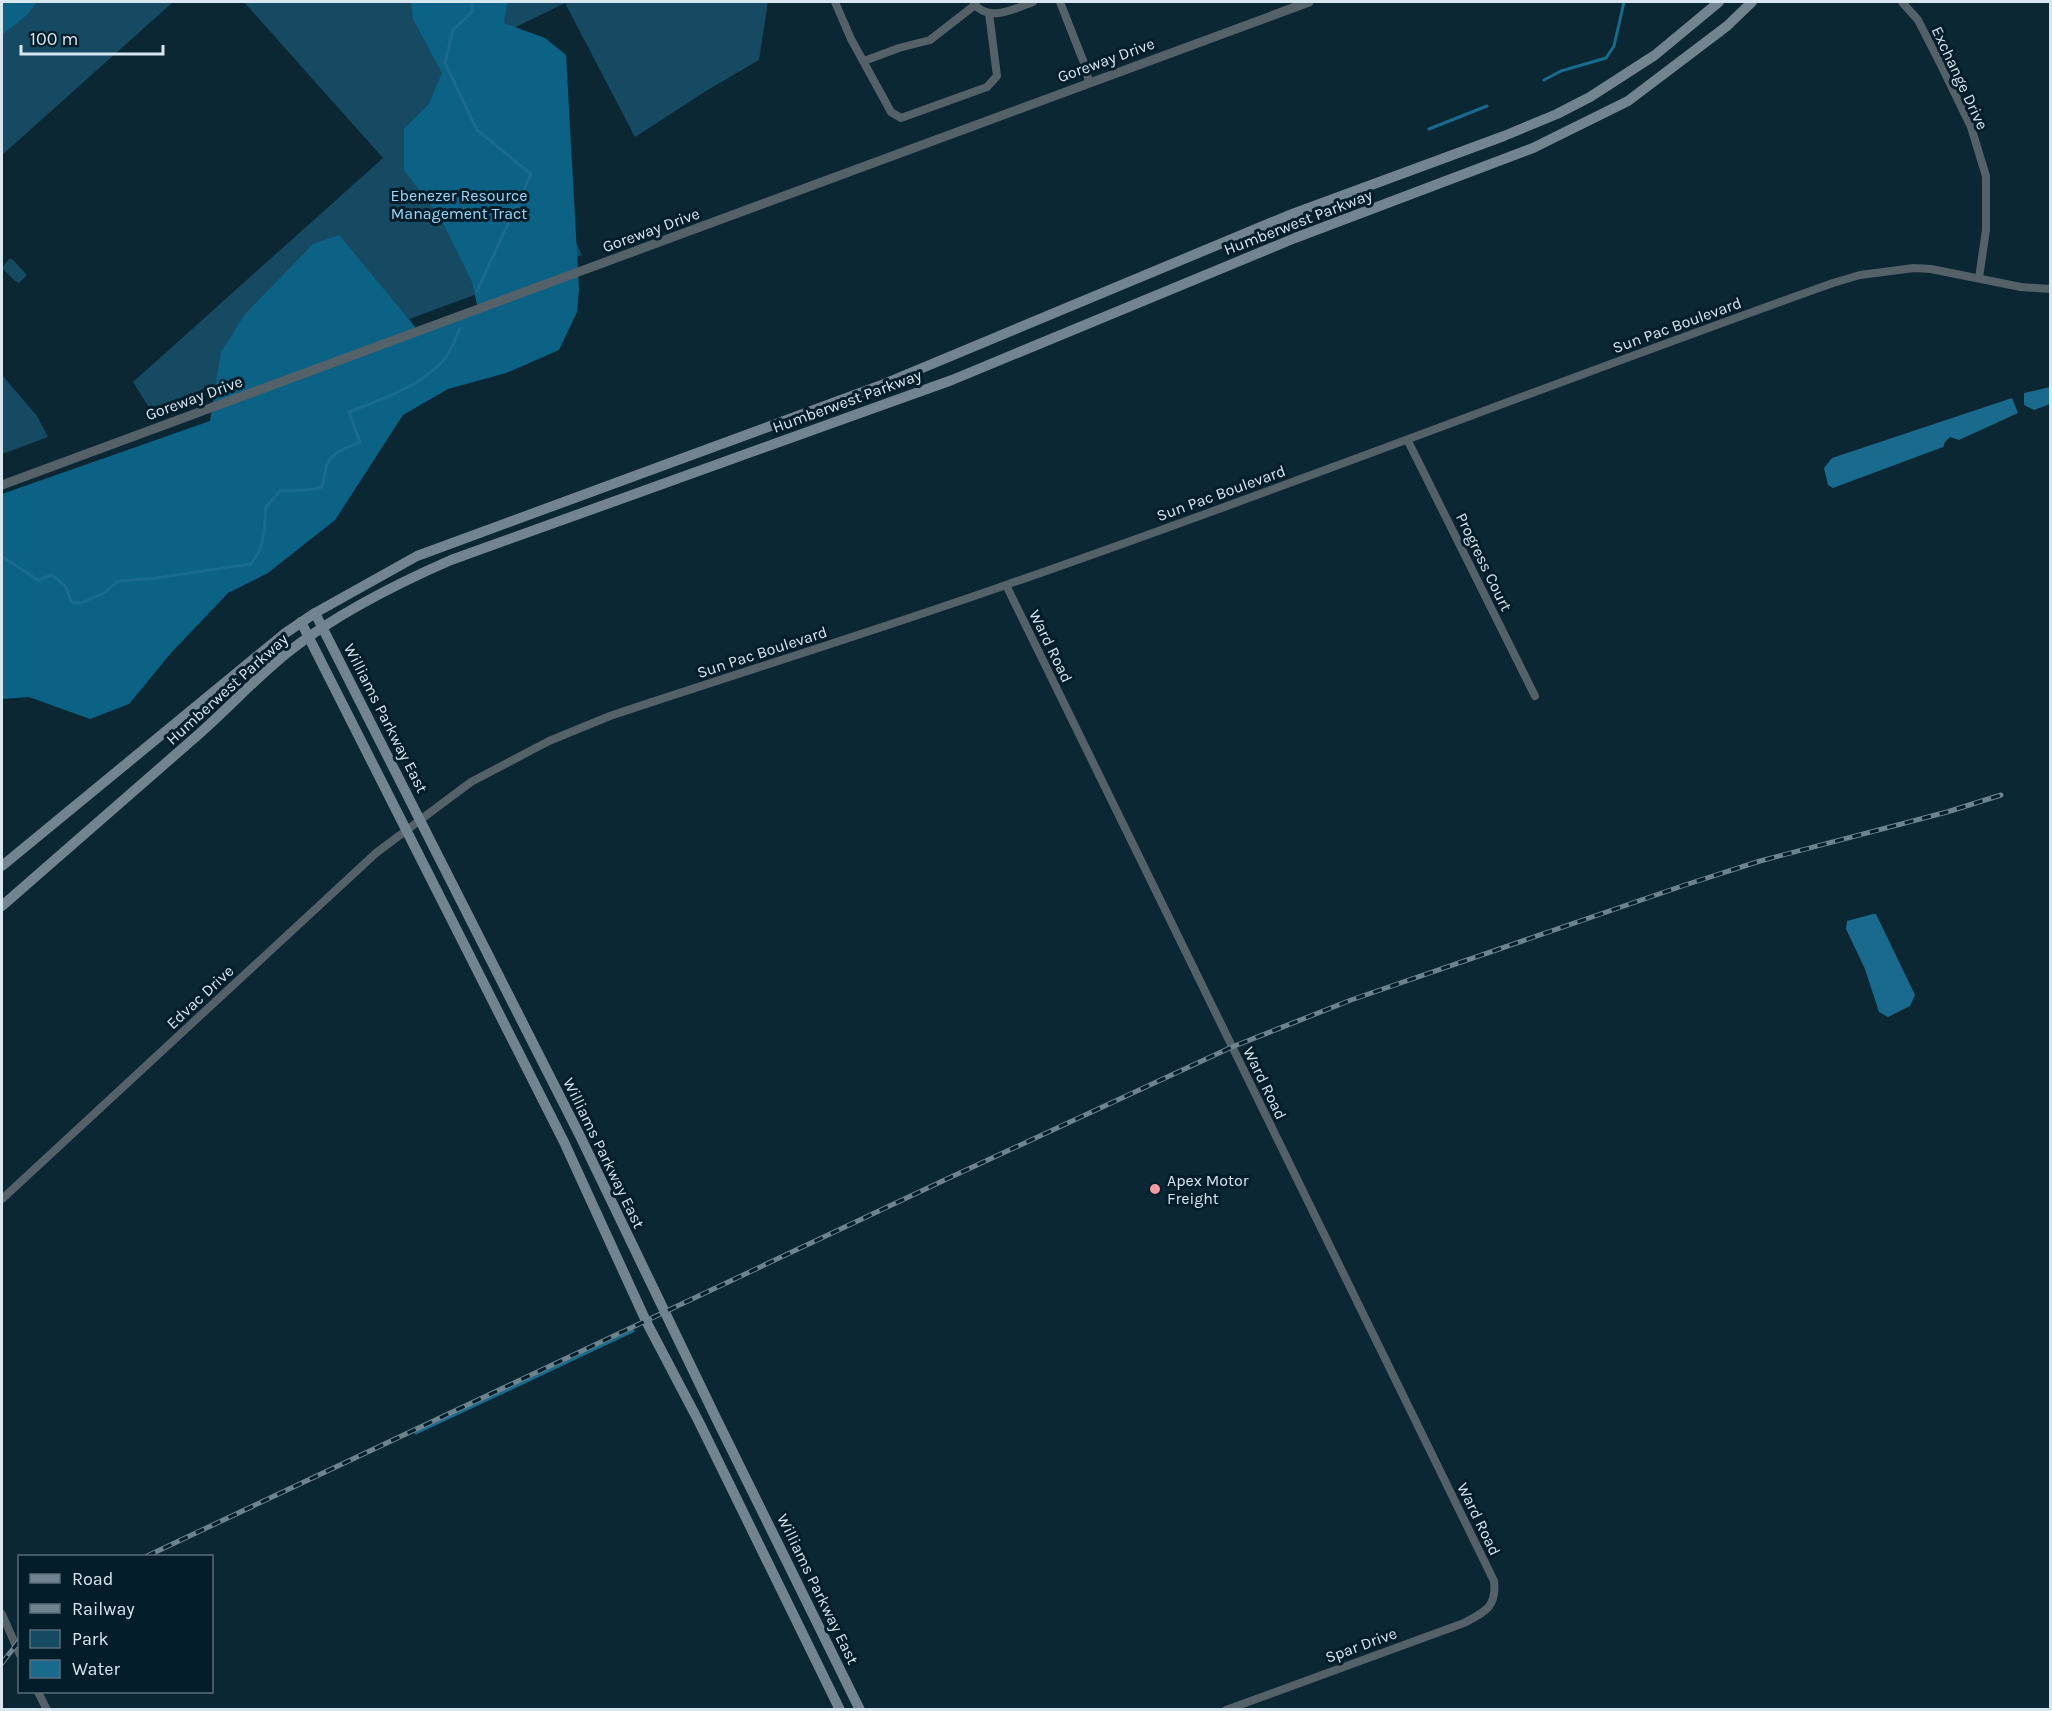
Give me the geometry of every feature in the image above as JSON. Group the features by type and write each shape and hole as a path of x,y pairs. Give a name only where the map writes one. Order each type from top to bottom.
{"main road":[{"name":"Humberwest Parkway","path":"2,866 227,679 300,622 417,556 879,386 1287,216 1504,136 1557,114 1590,97 1655,55 1719,2"},
{"name":"Humberwest Parkway","path":"2,906 227,710 263,673 309,637 383,592 451,560 952,380 1295,238 1533,148 1628,101 1727,26 1752,2"},
{"name":"Williams Parkway East","path":"315,613 580,1136 711,1409 860,1710"},
{"name":"Williams Parkway East","path":"300,622 564,1142 646,1321 699,1422 840,1710"}],"street":[{"path":"835,2 851,39 891,112 901,118 987,87 997,76 988,14"},
{"path":"864,61 930,40 974,3 978,10 988,14 1007,12 1033,2"},
{"path":"1060,2 1089,82"},
{"name":"Goreway Drive","path":"2,485 1309,2"},
{"name":"Exchange Drive","path":"1902,2 1918,21 1941,64 1971,127 1986,176 1986,230 1979,278"},
{"name":"Sun Pac Boulevard","path":"421,820 471,782 507,761 606,718 1006,585 1408,441 1833,283 1860,275 1914,268 1931,269 2021,287 2050,289"},
{"name":"Progress Court","path":"1408,441 1535,696"},
{"name":"Ward Road","path":"1006,585 1406,1398 1494,1581 1496,1593"},
{"name":"Edvac Drive","path":"2,1199 376,853 421,820"},
{"name":"Spar Drive","path":"1226,1710 1464,1623 1483,1612 1492,1603 1496,1593"},
{"path":"2,1614 18,1650"},
{"path":"38,1693 47,1710"}],"green space":[{"path":"2,2 173,2 2,155"},
{"path":"2,2 37,2 27,15 2,35"},
{"name":"Ebenezer Resource Management Tract","path":"244,2 768,2 759,60 635,137 565,3 481,44 582,255 153,414 133,382 383,158"},
{"path":"411,2 511,2 507,4 504,23 545,38 566,55 579,289 577,312 559,350 506,373 448,389 403,415 335,520 268,573 228,593 171,653 129,704 90,719 29,697 2,699 2,494 210,421 221,352 245,314 313,244 339,235 416,328 478,309 472,282 440,217 404,170 404,129 429,104 442,73 413,19"},
{"path":"9,259 12,259 27,275 19,283 2,268"},
{"path":"2,375 37,416 48,437 2,454"}],"water":[{"path":"2050,387 2050,404 2034,410 2024,405 2024,393"},
{"path":"2012,398 2018,413 1959,440 1950,437 1943,447 1833,488 1828,485 1824,468 1832,458"},
{"path":"1876,914 1915,995 1910,1006 1888,1017 1879,1012 1865,969 1846,929 1847,921"}],"waterway":[{"path":"472,2 472,12 453,30 445,63 477,130 531,174 477,291"},
{"path":"1544,80 1561,71 1606,58 1614,46 1624,2"},
{"path":"1429,129 1487,106"},
{"path":"2,558 38,580 52,575 66,587 71,602 81,603 106,592 118,581 156,578 251,564 260,550 266,507 280,491 322,487 330,458 360,442 349,412 376,402 429,374 448,354 460,328"},
{"path":"416,1433 633,1331"}],"railway":[{"path":"149,1555 1232,1047 1351,1000 1685,885 1760,861 1947,812 2001,795"},
{"path":"2,1663 18,1643"}],"place":[{"name":"Apex Motor Freight","path":"1155,1189"}]}
